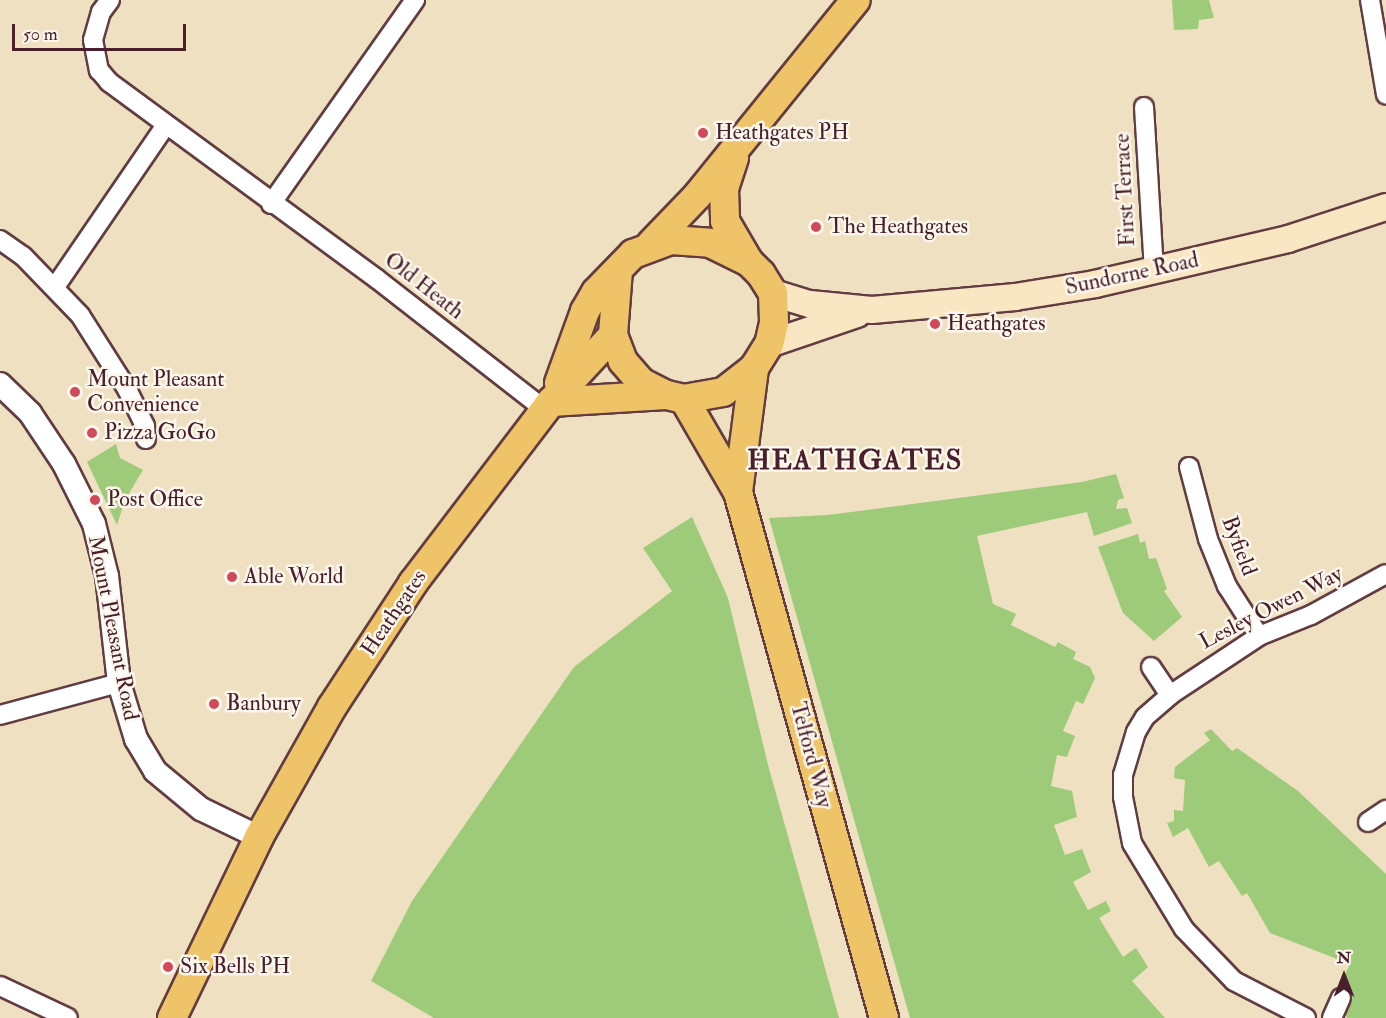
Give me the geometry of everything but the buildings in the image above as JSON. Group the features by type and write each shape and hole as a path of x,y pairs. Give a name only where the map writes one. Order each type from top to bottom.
{"main road":[{"path":"651,244 737,147 856,0"},
{"path":"737,147 724,189 725,221 749,262 773,293 774,323 761,356 723,392 548,406 585,311 633,254 651,244 671,240 710,243 749,262"},
{"name":"Sundorne Road","path":"773,293 810,304 872,310 1016,297 1154,270 1288,238 1386,207"},
{"path":"618,270 613,335 623,361 635,375 675,397"},
{"name":"Sundorne Road","path":"761,356 872,310"},
{"name":"Heathgates","path":"172,1018 259,837 332,707 413,583 548,406 613,335"},
{"name":"Telford Way","path":"738,492 761,356"},
{"name":"Telford Way","path":"675,397 738,492 884,1018"}],"street":[{"name":"Old Heath","path":"110,0 101,12 93,40 99,70 166,125 271,204 377,279 548,406"},
{"path":"271,204 415,0"},
{"path":"1370,0 1386,95"},
{"name":"First Terrace","path":"1144,107 1154,270"},
{"path":"55,287 166,125"},
{"path":"0,240 55,287 80,315 127,389 145,426 146,439"},
{"name":"Mount Pleasant Road","path":"0,384 30,413 58,456 94,524 107,576 120,683 129,723 155,771 201,809 259,837"},
{"name":"Byfield","path":"1189,467 1220,567 1259,636"},
{"name":"Lesley Owen Way","path":"1306,1018 1250,990 1215,965 1184,929 1132,843 1123,797 1128,753 1145,717 1170,695 1259,636 1311,615 1386,574"},
{"path":"1150,667 1170,695"},
{"path":"0,715 120,683"},
{"path":"1368,822 1386,810"},
{"path":"0,986 68,1018"},
{"path":"1332,1018 1341,998"}],"green space":[{"path":"1172,0 1209,0 1214,18 1199,20 1198,29 1174,30"},
{"path":"116,444 120,458 143,470 125,500 117,525 87,462"},
{"path":"1116,474 1124,498 1118,500 1116,509 1127,508 1132,523 1094,536 1087,512 977,536 993,604 1016,614 1011,625 1055,647 1058,642 1076,652 1073,659 1090,667 1095,678 1083,704 1076,701 1063,731 1075,736 1067,757 1057,755 1051,786 1072,791 1077,817 1054,825 1065,855 1082,849 1091,872 1073,882 1088,910 1106,901 1111,911 1099,918 1123,957 1136,948 1148,967 1132,981 1165,1018 910,1018 769,518 828,515 1082,482"},
{"path":"692,517 728,598 768,765 839,1018 434,1018 371,981 412,901 574,667 672,591 643,548"},
{"path":"1138,534 1140,543 1145,541 1149,559 1156,558 1167,589 1164,591 1182,617 1154,641 1123,613 1098,547"},
{"path":"1211,729 1232,751 1237,748 1298,791 1386,874 1386,1018 1347,1018 1337,991 1350,964 1270,933 1247,893 1242,896 1219,861 1209,867 1188,828 1173,837 1167,823 1174,821 1174,810 1183,811 1185,780 1174,778 1175,767 1210,740 1204,733"}],"place":[{"name":"Heathgates PH","path":"703,133"},
{"name":"The Heathgates","path":"816,227"},
{"name":"Heathgates","path":"935,324"},
{"name":"Mount Pleasant Convenience","path":"75,392"},
{"name":"Pizza GoGo","path":"92,433"},
{"name":"Post Office","path":"95,500"},
{"name":"Able World","path":"232,577"},
{"name":"Banbury","path":"214,704"},
{"name":"Six Bells PH","path":"168,967"}],"district":[{"name":"HEATHGATES","path":"855,461"}]}
